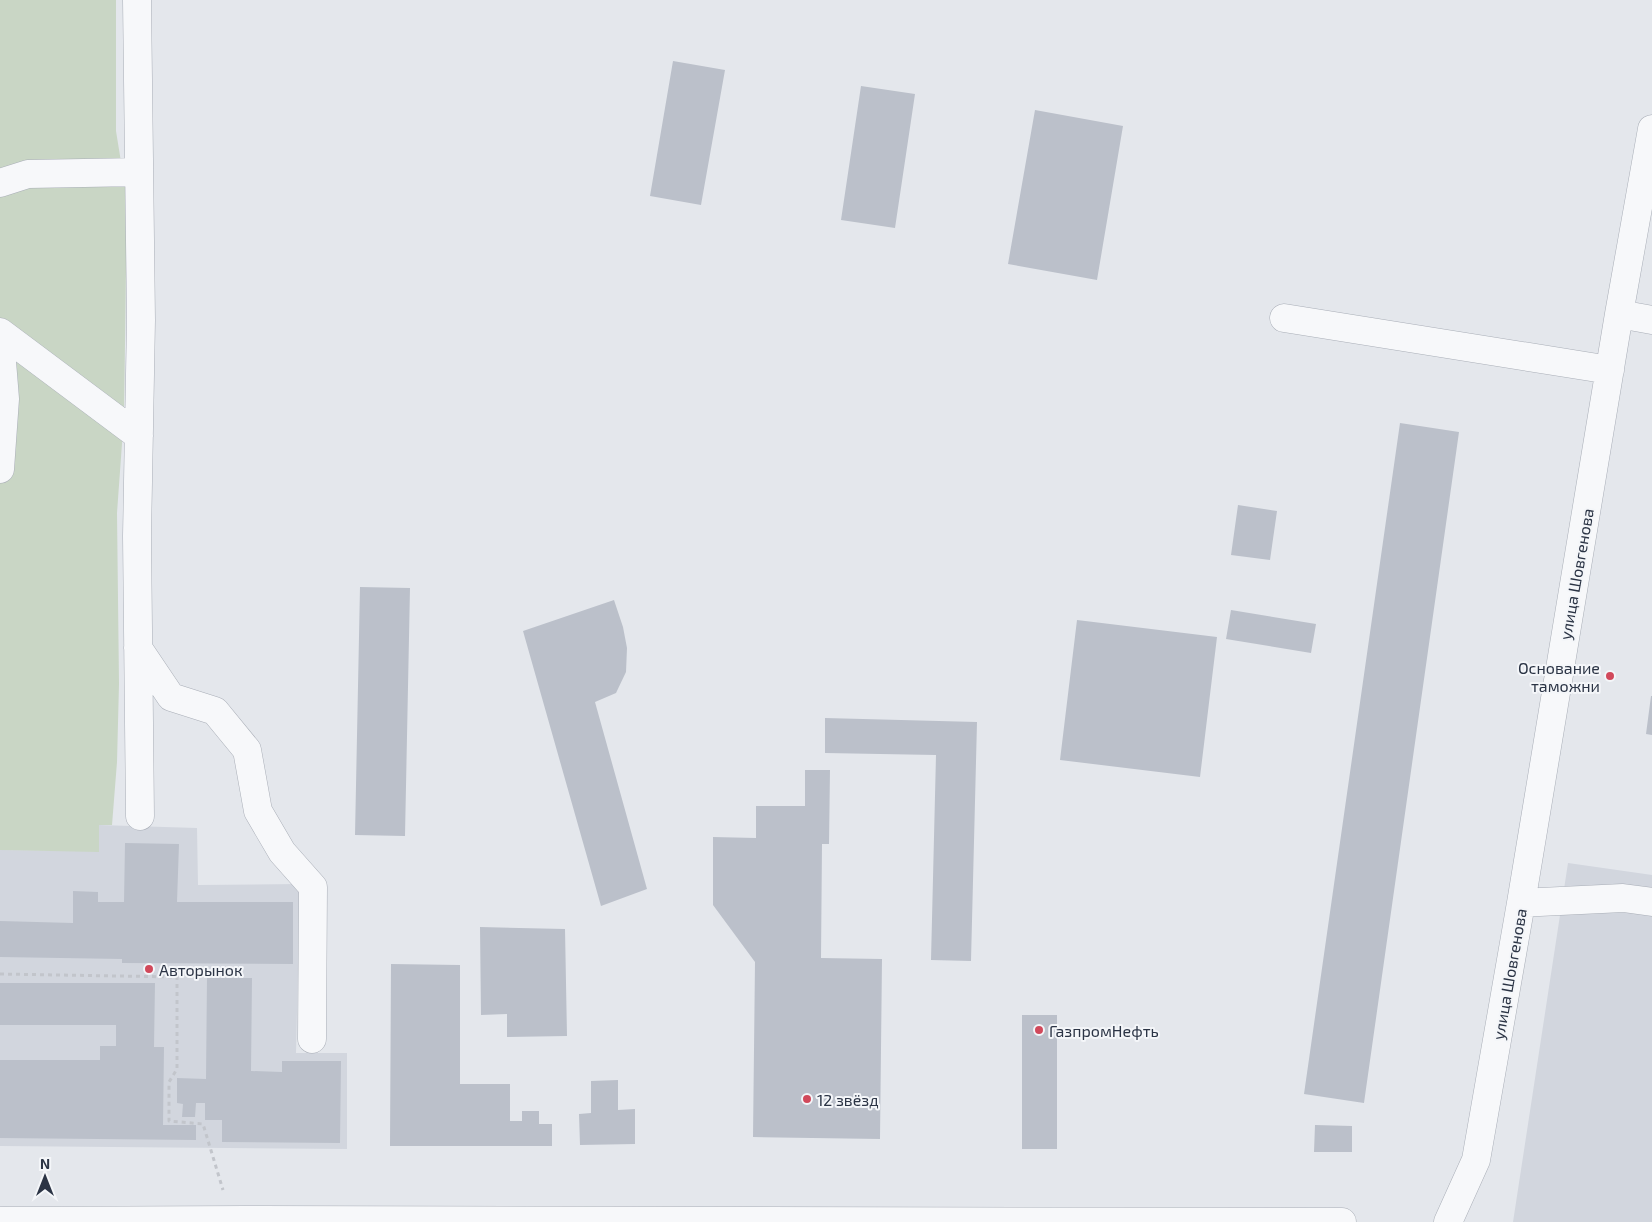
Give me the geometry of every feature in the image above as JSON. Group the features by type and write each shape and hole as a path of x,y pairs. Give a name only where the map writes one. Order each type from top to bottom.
{"street":[{"path":"137,0 141,320 138,648 140,816"},
{"name":"улица Шовгенова","path":"1448,1222 1476,1160 1652,129"},
{"path":"0,183 28,174 139,172"},
{"path":"1619,314 1652,320"},
{"path":"1284,318 1610,370"},
{"path":"0,332 139,436"},
{"path":"0,336 5,399 0,469"},
{"path":"138,648 171,698 215,711 247,750 258,811 282,852 313,887 312,1039"},
{"path":"1521,903 1624,898 1652,902"},
{"path":"0,1221 1342,1222"}],"path":[{"path":"0,974 177,976 177,1069 169,1082 170,1121 203,1124 224,1192 248,1220"}],"shaded area":[{"name":"Авторынок","path":"99,825 197,828 198,885 300,884 296,1053 347,1053 347,1149 0,1146 0,850 99,851"},
{"path":"1568,863 1652,875 1652,1222 1513,1222"}],"green space":[{"path":"0,0 116,0 116,131 127,199 124,416 117,513 119,684 117,762 112,825 99,825 99,852 0,850"}],"building":[{"path":"673,61 725,70 701,205 650,196"},
{"path":"861,86 915,94 895,228 841,220"},
{"path":"1035,110 1123,126 1097,280 1008,264"},
{"path":"1400,423 1459,432 1364,1103 1304,1094"},
{"path":"1238,505 1277,511 1270,560 1231,555"},
{"path":"360,587 410,588 405,836 355,835"},
{"path":"614,600 623,627 627,648 626,672 616,693 595,702 647,889 601,906 523,631"},
{"path":"1231,610 1316,624 1311,653 1226,639"},
{"path":"1077,620 1217,637 1200,777 1060,760"},
{"path":"1652,696 1652,735 1646,734"},
{"path":"825,718 977,722 971,961 931,960 936,755 825,753"},
{"path":"805,770 830,770 829,844 822,844 821,958 882,959 880,1139 753,1137 755,962 713,905 713,837 756,838 756,806 805,806"},
{"path":"125,843 179,844 177,902 293,902 293,964 122,963 122,959 0,957 0,921 73,923 73,891 98,892 98,902 124,902"},
{"path":"480,927 565,929 567,1036 507,1037 507,1014 481,1015"},
{"path":"391,964 460,965 460,1084 510,1084 510,1121 522,1121 522,1111 539,1111 539,1124 552,1124 552,1146 390,1146"},
{"path":"207,978 252,978 251,1071 282,1072 282,1061 341,1061 340,1143 222,1142 222,1120 205,1120 205,1103 196,1103 195,1117 182,1117 183,1104 177,1103 177,1078 206,1079"},
{"path":"0,983 155,983 154,1047 164,1047 163,1125 196,1125 196,1140 0,1138 0,1060 100,1060 100,1046 116,1046 116,1025 0,1025"},
{"path":"1022,1015 1057,1015 1057,1149 1022,1149"},
{"path":"618,1080 618,1110 635,1109 635,1144 580,1145 579,1114 591,1113 591,1081"},
{"path":"1315,1125 1352,1126 1352,1152 1314,1152"}],"place":[{"name":"Основание таможни","path":"1610,676"},
{"name":"Авторынок","path":"149,969"},
{"name":"ГазпромНефть","path":"1039,1030"},
{"name":"12 звёзд","path":"807,1099"}]}
